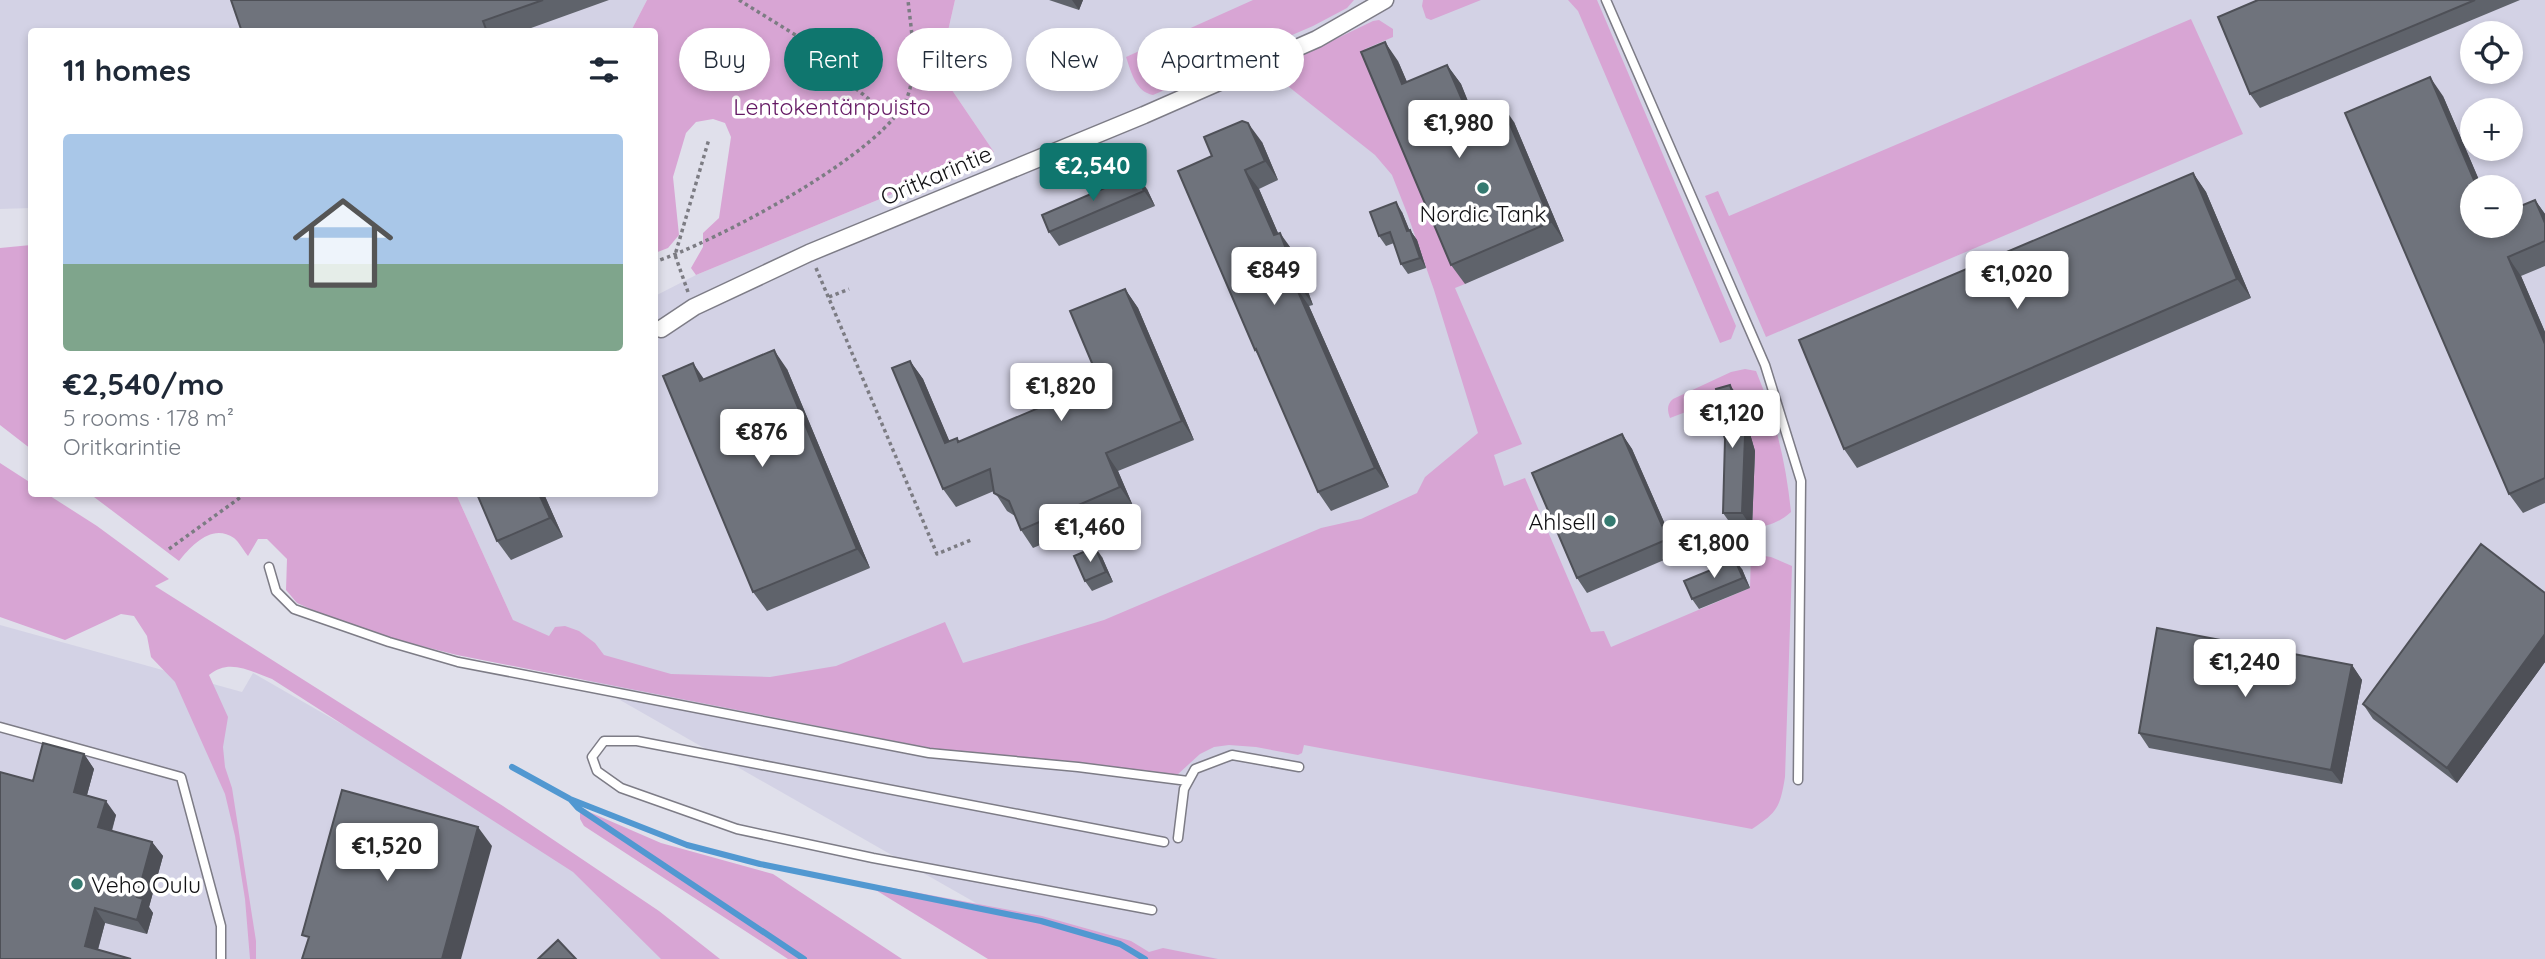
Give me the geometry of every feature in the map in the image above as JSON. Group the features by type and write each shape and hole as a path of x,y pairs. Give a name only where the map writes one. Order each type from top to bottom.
{"street":[{"name":"Oritkarintie","path":"661,329 694,307 809,253 1144,115 1317,39 1385,0"}],"lane":[{"path":"1606,0 1765,365 1801,481 1798,780"},
{"path":"269,567 276,591 295,610 388,642 458,662 929,753 1188,781"},
{"path":"0,727 181,777 220,926 221,959"},
{"path":"1152,910 873,858 737,829 621,788 597,771 593,757 604,741 637,741 1164,842"},
{"path":"1178,838 1184,789 1195,769 1232,755 1299,767"}],"path":[{"path":"739,0 802,39 855,88 894,119"},
{"path":"658,261 761,213 863,148 894,119 908,97 912,73 908,0"},
{"path":"694,307 675,255 709,139"},
{"path":"809,253 937,554 971,540"},
{"path":"829,297 849,289"},
{"path":"169,549 241,497"}],"shaded area":[{"path":"0,0 647,0 633,28 28,28 28,208 0,209"},
{"path":"955,0 2545,0 2545,959 1166,959 1018,927 520,643 513,620 457,497 658,497 658,294 696,275 994,152 953,91 1012,91 1012,28 949,28"},
{"path":"0,625 242,692 253,673 590,867 684,959 0,959"}],"green space":[{"name":"Lentokentänpuisto","path":"647,0 955,0 949,28 897,28 897,91 953,91 994,152 696,275 691,268 703,247 703,233 719,218 731,137 725,123 713,119 696,122 686,133 673,177 679,235 668,248 658,252 658,28 633,28"},
{"path":"1253,0 1354,0 1347,8 1304,30 1191,28"},
{"path":"1423,0 1481,0 1431,20 1426,18"},
{"path":"1568,0 1597,0 1736,326 1731,339 1720,343 1578,11"},
{"path":"2191,19 2243,134 1766,337 1705,196 1718,191 1729,216"},
{"path":"1379,20 1393,29 1393,37 1365,49 1465,284 1455,288 1522,444 1494,455 1504,486 1525,478 1591,632 1604,631 1611,647 1750,588 1751,554 1771,557 1792,566 1785,777 1773,813 1752,829 1304,745 1302,753 1298,755 1256,747 1214,747 1200,754 1177,775 1168,776 930,748 457,655 390,638 328,617 297,603 286,590 287,559 267,539 258,539 248,556 234,538 226,534 210,534 196,543 179,561 94,497 457,497 513,620 549,636 555,627 565,626 579,631 595,643 604,655 671,674 770,677 836,666 945,622 963,663 1104,620 1321,528 1361,519 1417,493 1425,477 1478,433 1434,290 1392,175 1375,155 1294,91 1304,91 1304,54 1373,21"},
{"path":"1137,52 1137,84 1132,75 1126,57"},
{"path":"1144,91 1162,91 1153,95"},
{"path":"28,245 28,447 0,425 0,248"},
{"path":"1745,369 1756,371 1769,405 1783,458 1791,512 1773,523 1752,528 1755,451 1740,400 1725,397 1670,418 1668,410 1673,399 1731,372"},
{"path":"0,463 28,481 28,497 52,497 97,526 169,579 155,586 503,806 659,911 720,959 661,959 573,872 272,679 240,668 224,667 209,675 228,717 223,747 256,941 256,959 250,959 245,899 225,794 175,682 151,657 147,636 134,616 121,614 65,640 0,617"},
{"path":"587,811 661,843 773,874 902,959 788,959 584,826 580,813"},
{"path":"882,886 1042,916 1131,941 1149,952 1163,948 1218,959 988,959 874,889"}],"building":[{"path":"231,0 543,0 483,21 486,28 241,28"},
{"path":"2258,0 2475,0 2250,94 2218,17"},
{"name":"Nordic Tank","path":"1385,42 1402,84 1447,65 1469,116 1501,103 1551,222 1451,265 1361,52"},
{"path":"2430,77 2460,147 2460,161 2466,161 2472,175 2460,175 2460,238 2523,238 2523,205 2535,200 2545,223 2545,241 2508,257 2545,344 2545,478 2509,494 2345,113"},
{"path":"1242,121 1248,123 1265,161 1245,170 1274,235 1280,233 1300,286 1296,287 1375,468 1318,492 1178,171 1212,156 1204,137"},
{"path":"2193,173 2237,279 1844,449 1799,340"},
{"path":"1137,174 1144,191 1049,232 1042,215"},
{"path":"1396,202 1420,258 1401,264 1390,232 1379,236 1370,212"},
{"path":"1125,289 1182,421 1106,453 1120,487 1021,530 1009,501 994,493 990,469 943,489 892,368 910,361 945,443 957,438 958,442 1100,382 1070,311"},
{"path":"774,350 857,549 753,592 663,376 693,363 700,381"},
{"path":"1730,385 1745,436 1742,513 1723,513 1725,439 1714,402 1719,400 1716,389"},
{"name":"Ahlsell","path":"1622,434 1668,539 1577,578 1532,473"},
{"path":"478,497 540,497 550,518 497,541"},
{"path":"2481,544 2545,593 2545,634 2447,768 2363,704"},
{"path":"1095,547 1106,572 1085,581 1074,556"},
{"path":"1735,560 1743,578 1692,599 1684,581"},
{"path":"2157,628 2352,665 2331,770 2139,733"},
{"name":"Veho Oulu","path":"43,743 84,754 74,792 106,801 98,827 152,842 137,897 143,899 137,920 95,908 85,946 131,959 0,959 0,772 33,781"},
{"path":"342,790 478,827 442,959 302,959 309,937 302,935"},
{"path":"558,940 576,959 538,959"}],"waterway":[{"path":"512,767 570,799 687,845 760,864 1041,921 1120,944 1145,959"},
{"path":"571,800 578,808 804,959"}],"place":[{"name":"Nordic Tank","path":"1483,188"},
{"name":"Ahlsell","path":"1610,521"},
{"name":"Veho Oulu","path":"77,884"}]}
